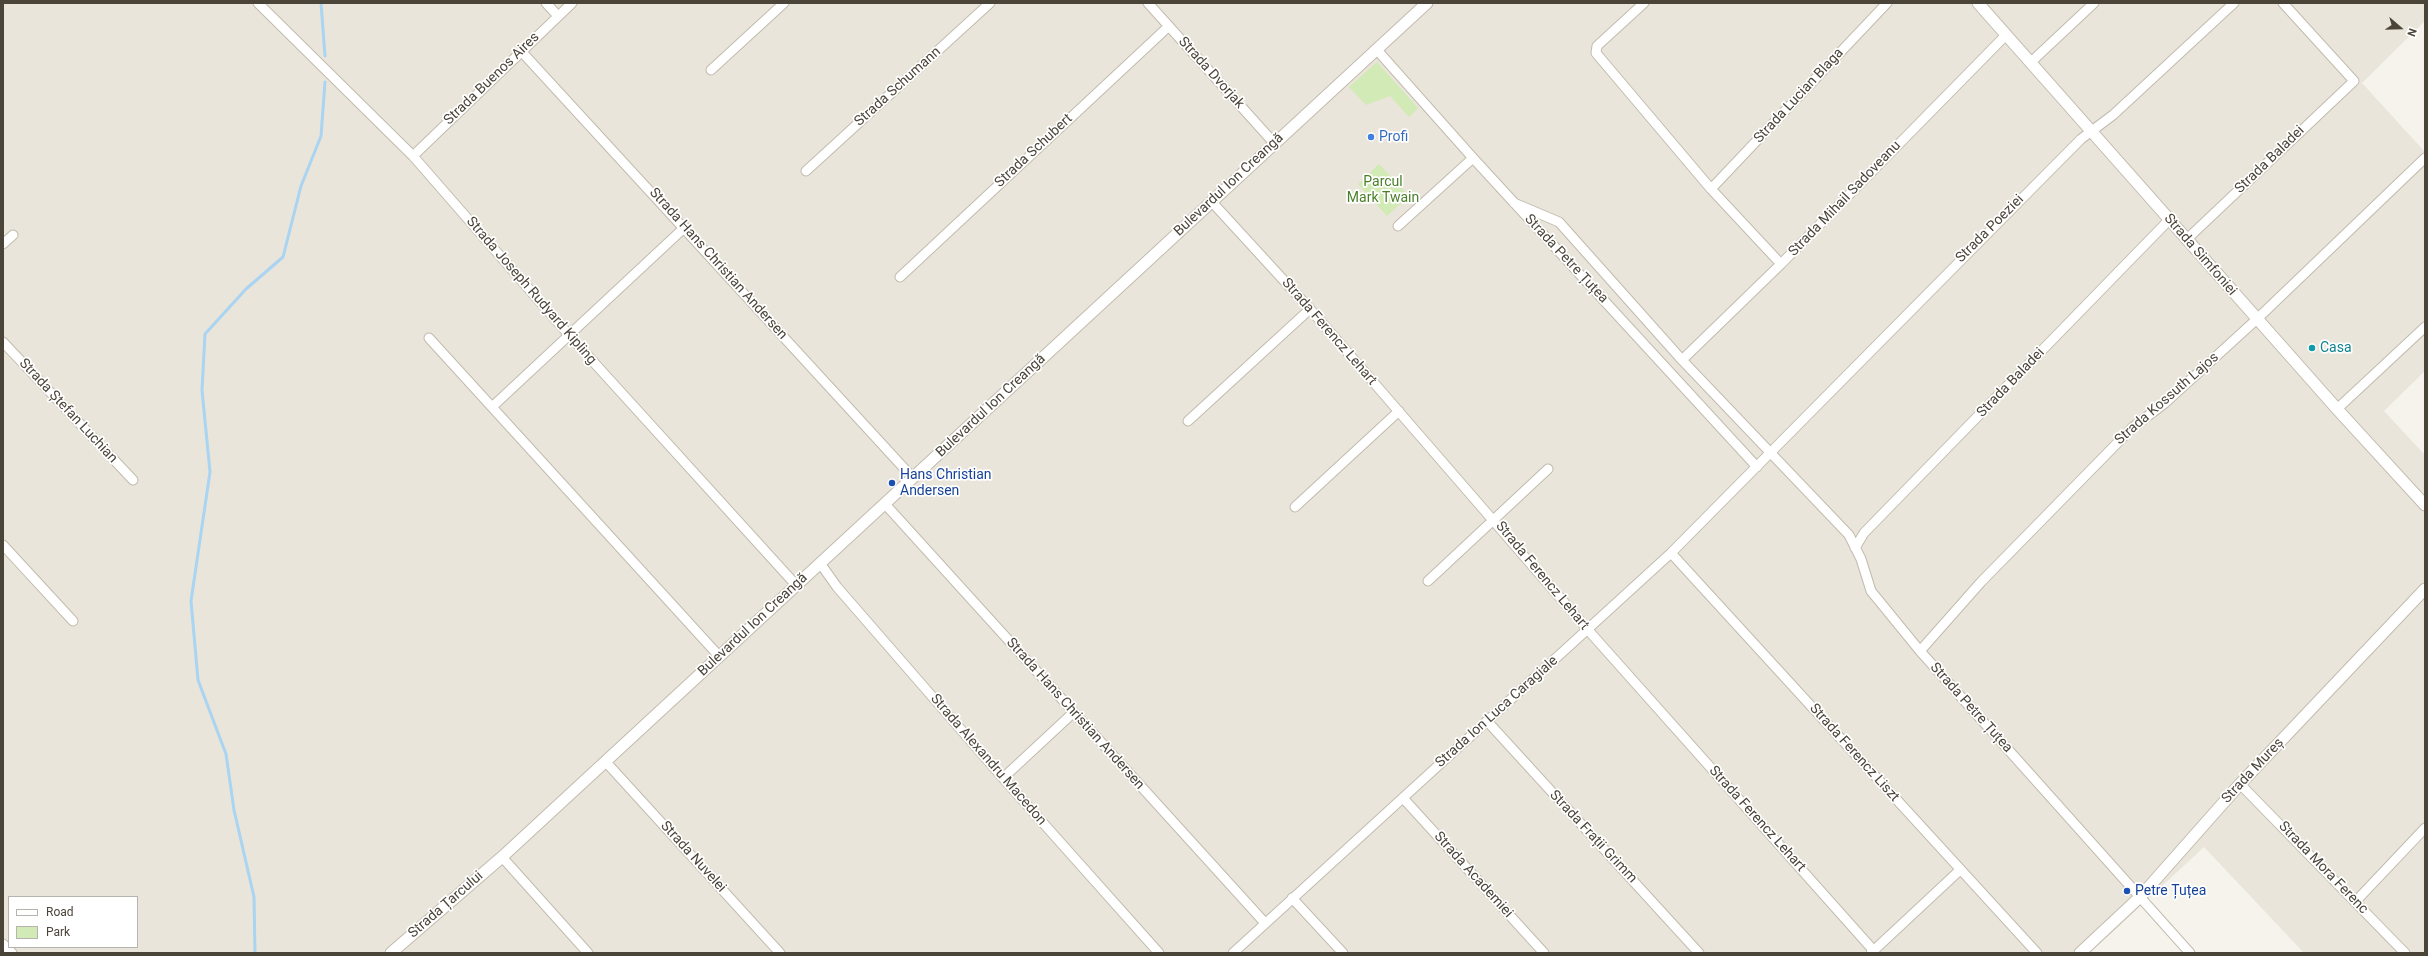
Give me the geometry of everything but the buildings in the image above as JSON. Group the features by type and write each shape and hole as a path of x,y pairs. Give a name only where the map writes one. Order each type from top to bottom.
{"street":[{"name":"Strada Joseph Rudyard Kipling","path":"258,3 413,156 569,335 796,585"},
{"path":"546,3 558,16"},
{"name":"Strada Buenos Aires","path":"413,156 572,3"},
{"path":"711,70 784,3"},
{"name":"Strada Schumann","path":"806,171 990,3"},
{"name":"Strada Dvorjak","path":"1148,3 1274,143"},
{"name":"Bulevardul Ion Creangă","path":"502,857 1427,3"},
{"path":"1644,3 1597,46 1596,53 1711,189 1781,264"},
{"name":"Strada Lucian Blaga","path":"1711,189 1887,3"},
{"name":"Strada Simfoniei","path":"1978,3 2092,131 2186,240 2425,505"},
{"path":"2030,63 2094,3"},
{"name":"Strada Poeziei","path":"1757,467 1937,283 2081,139 2113,115 2234,3"},
{"name":"Strada Baladei","path":"2186,240 2354,81 2284,3"},
{"name":"Strada Schubert","path":"900,277 1169,26"},
{"name":"Strada Mihail Sadoveanu","path":"1682,360 1781,264 2006,35"},
{"name":"Strada Petre Țuțea","path":"1376,50 1514,203 1757,467"},
{"name":"Strada Hans Christian Andersen","path":"521,51 685,227 913,478"},
{"path":"1398,226 1473,158"},
{"name":"Strada Kossuth Lajos","path":"1920,651 1981,582 2132,428 2165,403 2257,319 2425,158"},
{"name":"Strada Ferencz Lehart","path":"1211,201 1310,309 1494,519 1588,630 1873,952"},
{"name":"Strada Petre Țuțea","path":"1514,203 1559,222 1682,360 1849,536 1871,591 1920,651 2190,953"},
{"name":"Strada Baladei","path":"1855,548 1864,533 2169,220"},
{"path":"492,407 685,227"},
{"path":"3,244 13,235"},
{"path":"1188,421 1310,309"},
{"path":"2337,409 2425,327"},
{"path":"429,338 719,656"},
{"name":"Strada Ștefan Luchian","path":"3,342 133,480"},
{"path":"1662,363 1674,351"},
{"path":"1295,507 1399,411"},
{"name":"Strada Ion Luca Caragiale","path":"1233,953 1588,630 1671,553 1757,467"},
{"path":"1428,582 1548,469"},
{"name":"Strada Hans Christian Andersen","path":"885,504 1265,924"},
{"path":"3,545 73,621"},
{"name":"Strada Ferencz Liszt","path":"1671,553 2037,953"},
{"name":"Strada Alexandru Macedon","path":"820,563 838,586 1003,778 1159,953"},
{"name":"Strada Mureș","path":"2080,953 2140,897 2240,784 2425,589"},
{"path":"1003,778 1074,712"},
{"name":"Strada Frații Grimm","path":"1487,721 1699,953"},
{"name":"Strada Nuvelei","path":"605,761 780,953"},
{"name":"Strada Mora Ferenc","path":"2240,784 2356,901 2405,953"},
{"name":"Strada Academiei","path":"1403,798 1544,953"},
{"path":"2356,901 2425,828"},
{"path":"502,857 588,953"},
{"name":"Strada Țarcului","path":"392,953 502,857"},
{"path":"1873,952 1960,870"},
{"path":"1292,898 1343,953"},
{"path":"3,944 12,953"}],"shaded area":[{"path":"3,3 2425,3 2425,21 2362,83 2425,152 2425,371 2384,411 2425,455 2425,953 2304,953 2204,847 2090,953 3,953"}],"green space":[{"path":"1377,62 1418,108 1409,117 1390,96 1366,105 1349,87"},
{"name":"Parcul Mark Twain","path":"1379,164 1409,196 1387,216 1358,184"}],"waterway":[{"path":"321,3 325,56"},
{"path":"255,953 254,897 234,810 226,754 198,680 191,601 210,472 202,390 205,334 246,289 283,257 301,186 321,136 325,82"}],"place":[{"name":"Profi","path":"1371,137"},
{"name":"Casa","path":"2312,348"},
{"name":"Hans Christian Andersen","path":"892,483"},
{"name":"Petre Țuțea","path":"2127,891"}]}
